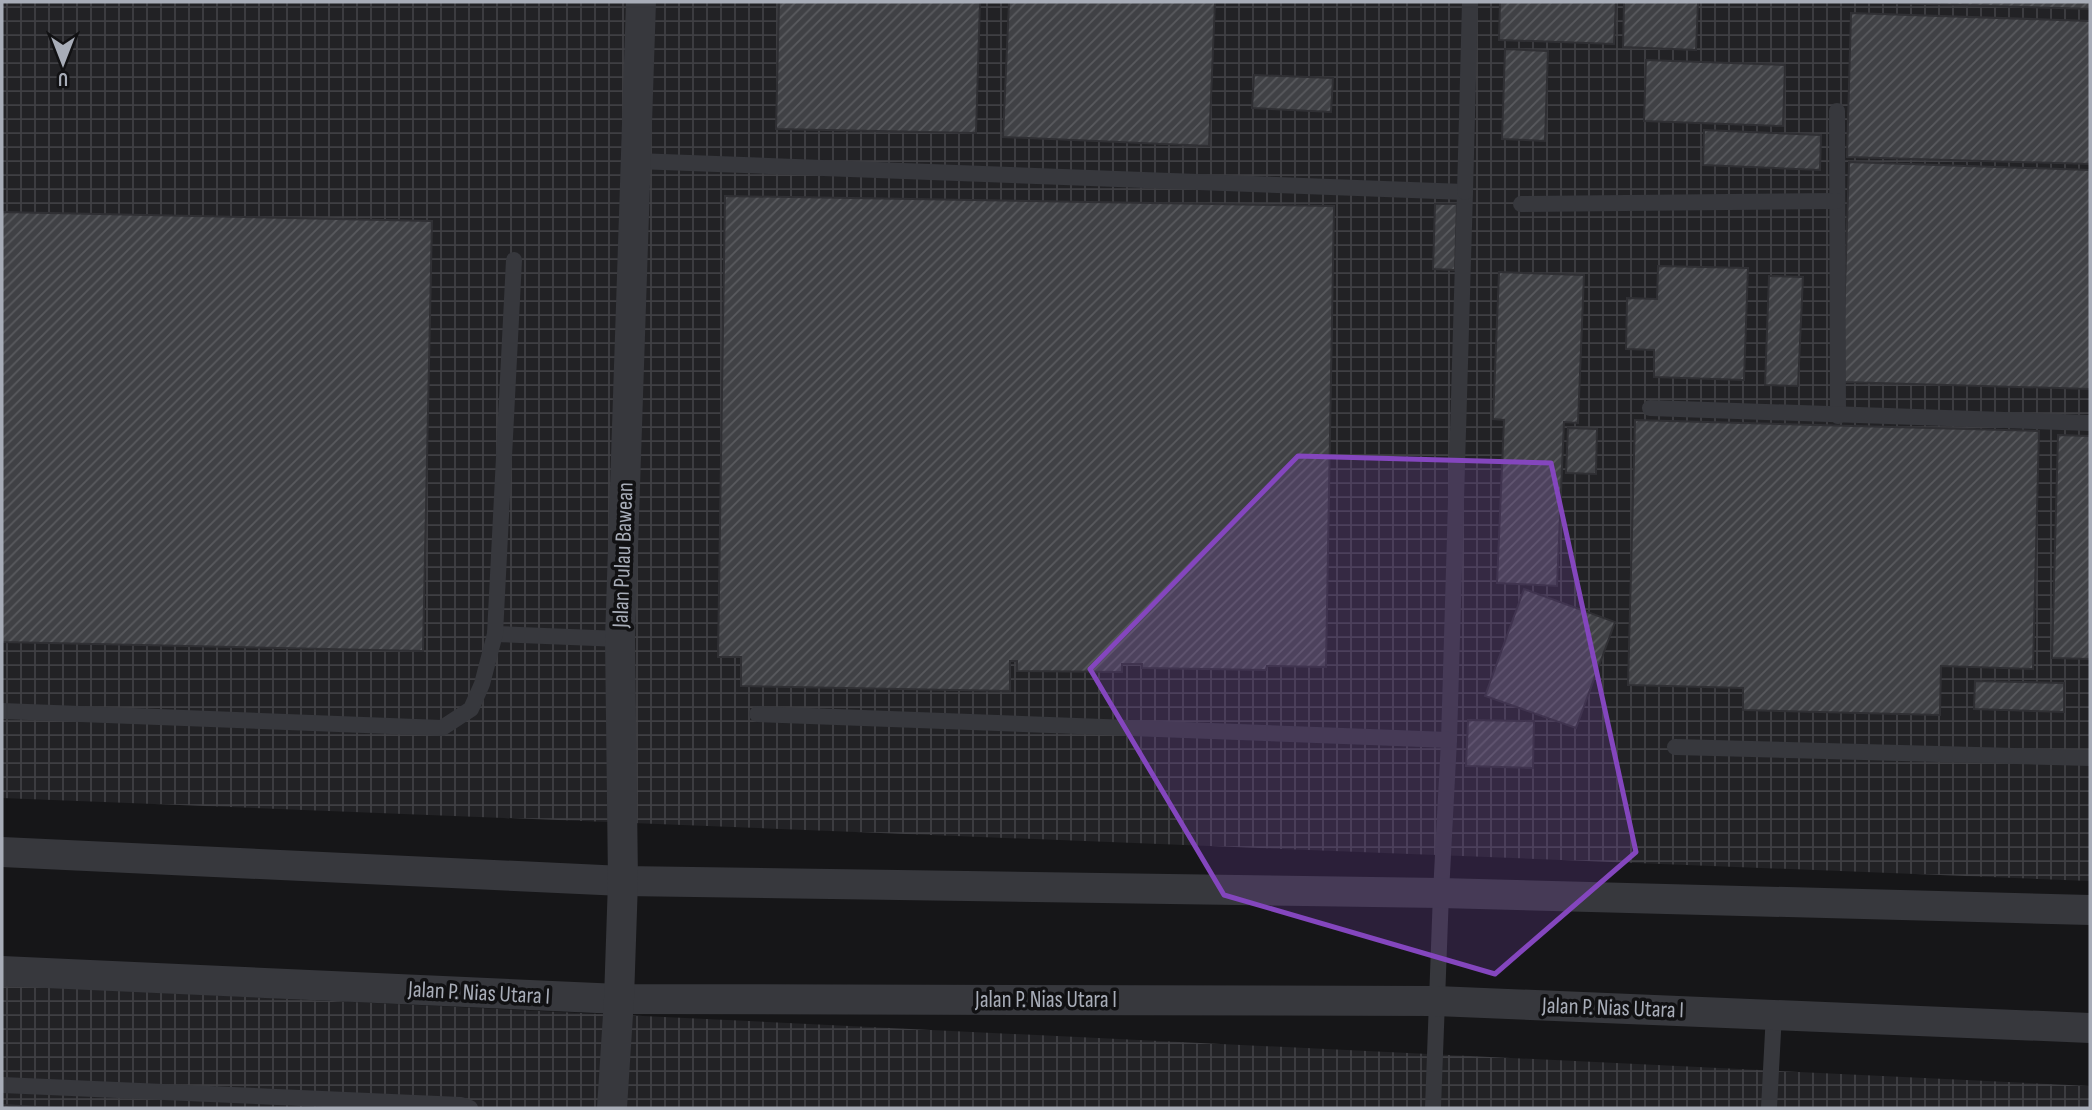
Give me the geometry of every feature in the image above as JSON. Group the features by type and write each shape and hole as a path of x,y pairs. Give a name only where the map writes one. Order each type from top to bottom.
{"street":[{"name":"Jalan Pulau Bawean","path":"612,1108 623,881 620,639 641,2"},
{"path":"2,852 623,881 1441,893 2090,910"},
{"name":"Jalan P. Nias Utara I","path":"2,971 619,999 1436,1001 2090,1028"}],"lane":[{"path":"1433,1108 1449,740 1470,2"},
{"path":"1837,111 1838,416"},
{"path":"636,161 1465,192"},
{"path":"1521,204 1837,201"},
{"path":"2,711 442,728 471,709 482,684 495,634 514,260"},
{"path":"1650,408 2090,423"},
{"path":"495,634 620,639"},
{"path":"757,714 1449,740"},
{"path":"1675,747 2090,758"},
{"path":"1769,1108 1774,1013"},
{"path":"2,1085 461,1105 470,1108"}],"highlighted area":[{"path":"1298,456 1551,463 1636,852 1495,974 1224,895 1090,669"}],"shaded area":[{"path":"2,2 2090,2 2090,881 2,798"},
{"path":"2,985 2090,1086 2090,1108 2,1108"}],"building":[{"path":"779,2 980,2 976,133 776,129"},
{"path":"1009,2 1215,2 1209,146 1003,137"},
{"path":"1500,2 1616,2 1614,44 1499,40"},
{"path":"1624,2 1698,2 1696,50 1623,47"},
{"path":"1857,2 2090,2 2090,9"},
{"path":"1851,13 2090,21 2090,164 1847,157"},
{"path":"1505,49 1548,51 1545,141 1502,139"},
{"path":"1646,60 1785,65 1783,126 1644,121"},
{"path":"1254,75 1333,78 1331,112 1252,108"},
{"path":"1704,130 1821,135 1820,170 1703,165"},
{"path":"1849,162 2090,170 2090,389 1842,382"},
{"path":"725,196 1334,206 1326,667 1267,666 1266,670 1142,668 1142,664 1122,664 1122,672 1017,671 1017,661 1010,661 1010,691 741,686 741,657 718,657"},
{"path":"1435,204 1457,204 1455,270 1433,269"},
{"path":"2,212 432,221 423,651 2,642"},
{"path":"1658,266 1748,268 1744,380 1654,377 1654,350 1626,349 1627,298 1657,299"},
{"path":"1499,272 1584,275 1578,423 1564,422 1557,586 1497,583 1504,420 1493,419"},
{"path":"1769,276 1803,277 1798,386 1765,385"},
{"path":"1635,420 2039,431 2033,669 1941,666 1940,715 1743,710 1743,688 1628,685"},
{"path":"1568,428 1597,429 1596,474 1566,473"},
{"path":"2058,435 2090,436 2090,659 2052,658"},
{"path":"1524,589 1615,622 1576,728 1485,696"},
{"path":"1975,681 2064,683 2064,712 1974,709"},
{"path":"1468,720 1534,721 1533,768 1466,766"},
{"path":"2,1105 57,1108 2,1108"}]}
